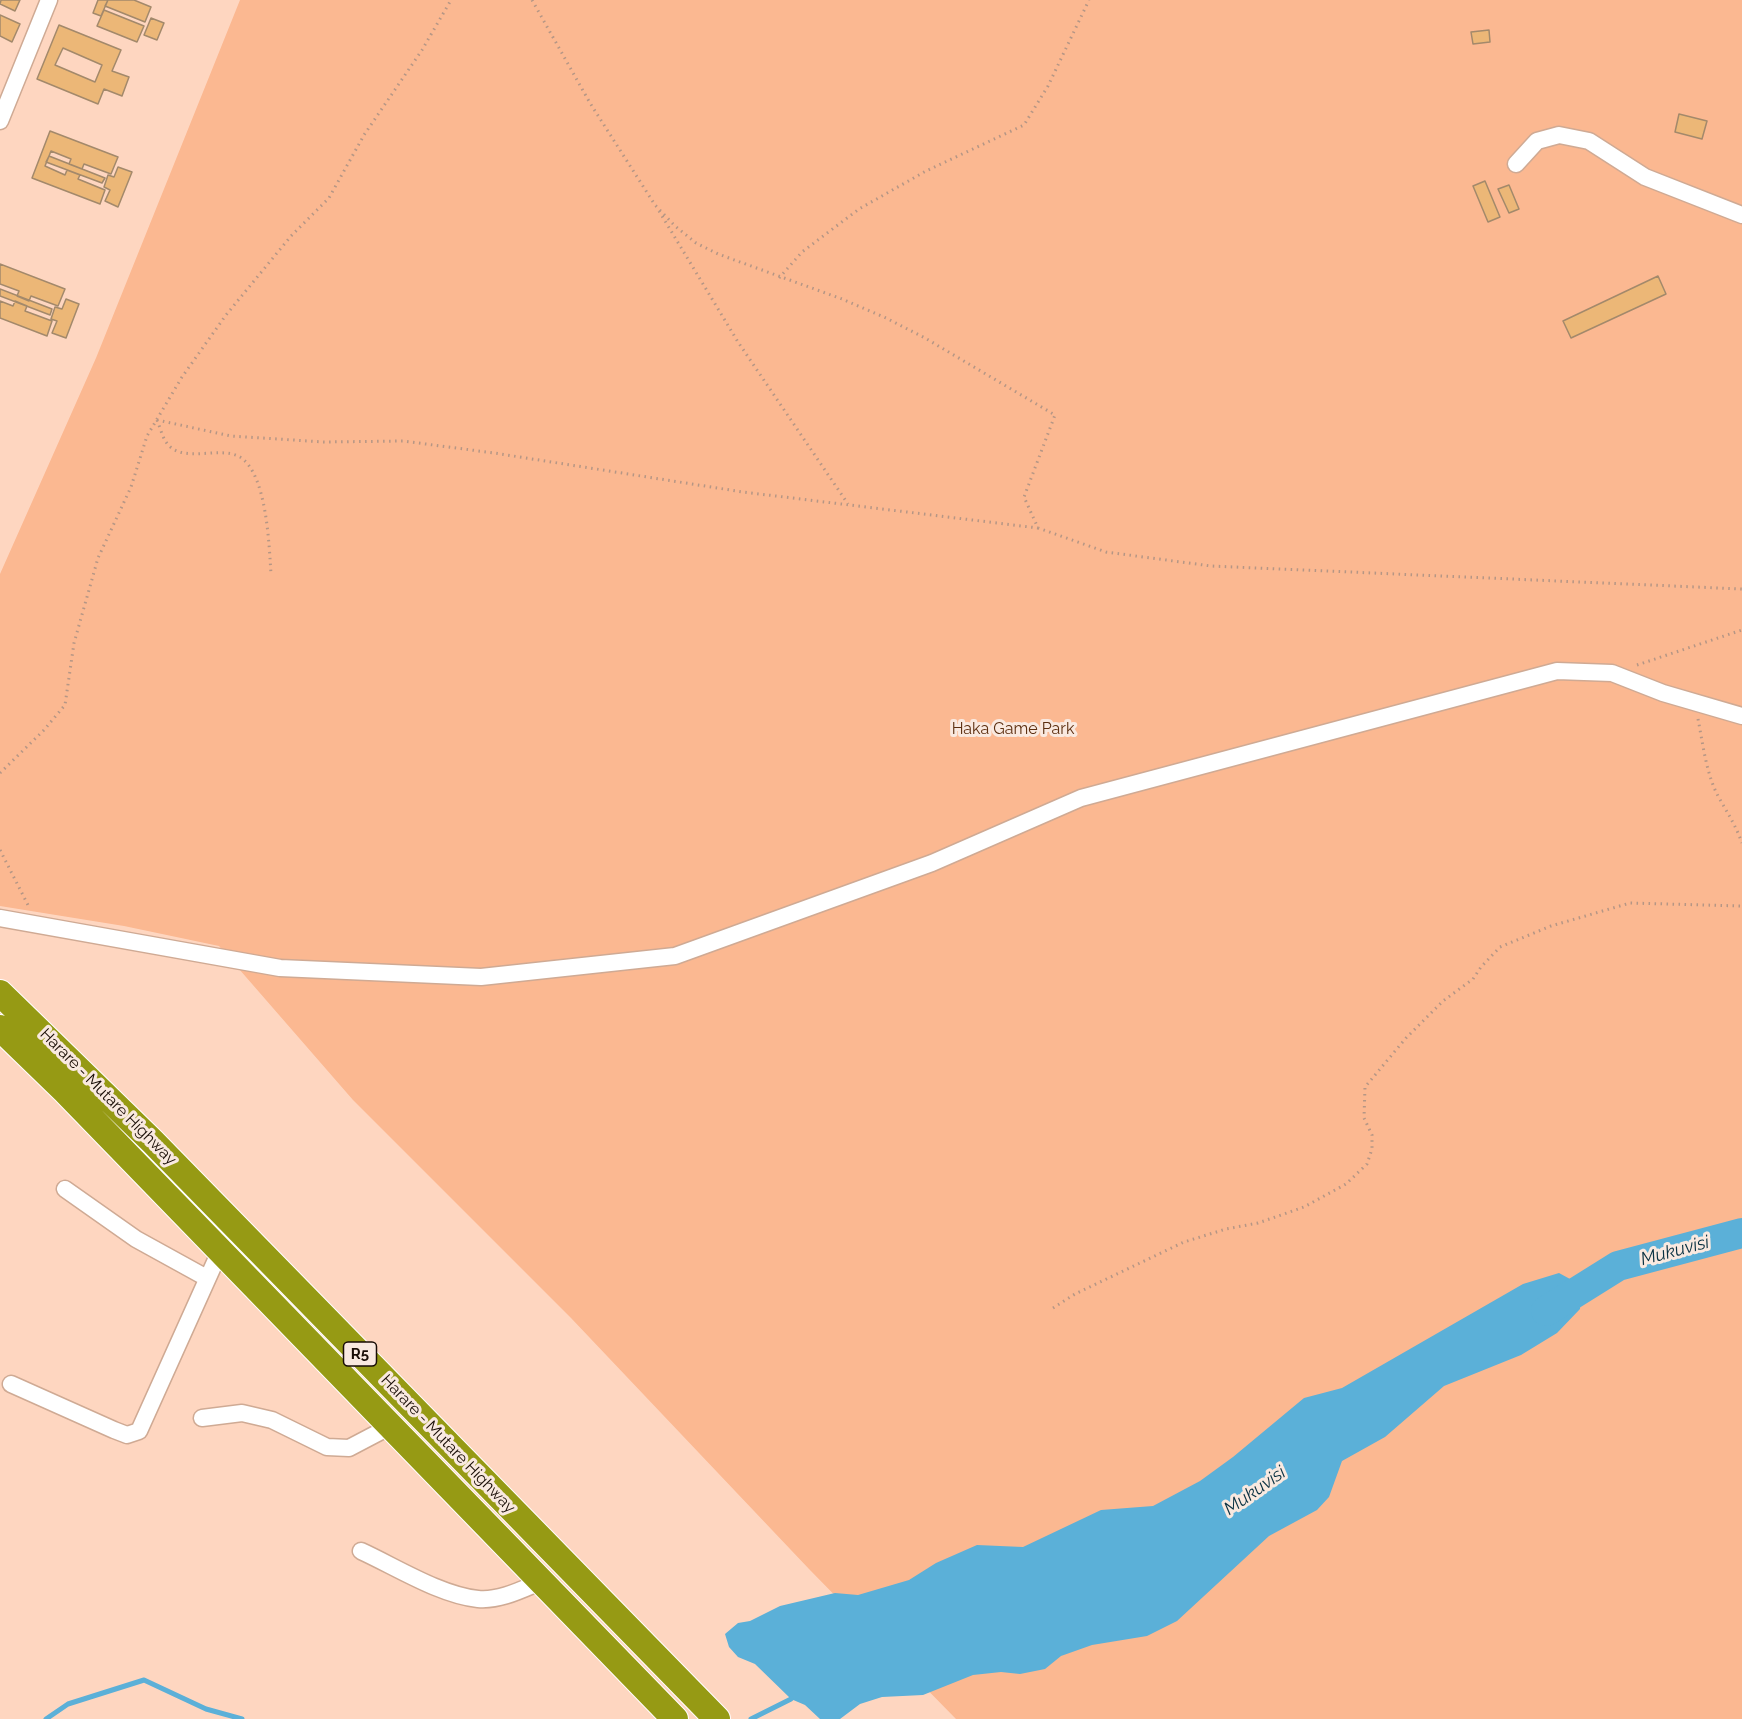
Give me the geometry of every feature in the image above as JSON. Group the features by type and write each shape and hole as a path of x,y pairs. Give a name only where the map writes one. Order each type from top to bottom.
{"highway":[{"name":"Harare - Mutare Highway","path":"0,993 153,1142 717,1719"},
{"name":"Harare - Mutare Highway","path":"0,1028 675,1719"}],"lane":[{"path":"0,121 49,0"},
{"path":"1516,164 1537,141 1559,135 1589,141 1645,177 1742,216"},
{"path":"0,918 280,968 481,977 675,956 932,863 1081,798 1557,671 1612,673 1696,703 1742,716"},
{"path":"64,1189 136,1239 205,1278"},
{"path":"11,1384 127,1435 139,1431 205,1278 220,1251"},
{"path":"202,1418 242,1413 273,1420 327,1447 349,1448 389,1427"},
{"path":"361,1551 451,1593 479,1599 504,1596 540,1582"}],"path":[{"path":"0,773 45,730 65,705 74,643 98,558 131,488 147,436 182,377 226,315 291,236 329,198 364,135 422,50 451,0"},
{"path":"532,0 590,104 655,205 738,342 848,504"},
{"path":"779,278 802,252 859,209 926,171 1023,125 1048,86 1089,0"},
{"path":"655,205 696,243 779,278 842,299 886,318 925,338 1055,415 1024,497 1038,528"},
{"path":"157,420 231,436 426,444 743,492 1038,528 1106,552 1210,566 1742,589"},
{"path":"157,420 166,442 177,451 228,454 239,457 247,464 260,494 265,516 271,574"},
{"path":"1612,673 1742,630"},
{"path":"1696,703 1702,747 1718,795 1731,815 1742,843"},
{"path":"0,850 38,924"},
{"path":"1053,1308 1075,1294 1184,1242 1296,1210 1346,1184 1367,1164 1372,1149 1372,1135 1364,1118 1365,1087 1406,1038 1443,1001 1473,979 1480,967 1500,947 1551,926 1630,903 1742,906"}],"green space":[{"name":"Haka Game Park","path":"240,0 1742,0 1742,1719 956,1719 809,1569 571,1318 353,1100 219,946 124,926 0,906 0,574 96,358"}],"water":[{"path":"1559,1273 1581,1285 1580,1309 1557,1333 1521,1355 1444,1386 1385,1437 1342,1461 1329,1497 1317,1510 1269,1536 1177,1621 1147,1636 1092,1645 1061,1656 1045,1669 1020,1674 1001,1672 973,1675 923,1695 882,1697 860,1704 840,1719 820,1719 805,1705 791,1699 755,1664 738,1657 729,1647 725,1634 738,1623 750,1621 780,1606 835,1593 858,1595 909,1580 936,1563 977,1545 1023,1547 1101,1510 1153,1506 1200,1481 1233,1457 1304,1398 1342,1388 1523,1284"}],"building":[{"path":"1,0 20,0 15,11 0,4"},
{"path":"98,0 108,0 101,16 93,13"},
{"path":"108,0 134,0 151,7 145,22 105,6"},
{"path":"104,10 144,26 137,42 97,26"},
{"path":"0,15 20,24 12,42 0,36"},
{"path":"151,18 164,23 157,40 144,35"},
{"path":"59,25 121,50 112,71 129,77 122,96 104,89 98,104 37,79","holes":["63,48 102,65 95,82 55,65"]},
{"path":"1489,30 1490,42 1473,44 1471,32"},
{"path":"1679,114 1707,121 1702,139 1675,132"},
{"path":"50,131 118,157 111,174 84,164 82,169 69,164 71,159 51,151 45,166 65,175 67,170 80,175 78,179 105,190 100,204 32,178"},
{"path":"49,156 105,178 102,183 46,162"},
{"path":"118,167 132,172 118,207 105,201 110,190 104,187 108,175 114,177"},
{"path":"1485,181 1500,217 1488,222 1473,186"},
{"path":"1509,185 1519,209 1509,213 1498,189"},
{"path":"0,264 65,289 58,306 31,296 29,301 17,296 19,291 0,284"},
{"path":"1658,276 1666,294 1571,338 1563,321"},
{"path":"0,289 52,309 50,315 0,296"},
{"path":"66,299 79,304 66,338 52,333 57,321 51,319 55,307 62,309"},
{"path":"0,301 13,306 15,301 27,306 25,311 52,321 47,336 0,318"}],"waterway":[{"name":"Mukuvisi","path":"1546,1311 1618,1266 1742,1233"},
{"name":"Mukuvisi","path":"46,1719 68,1704 144,1680 206,1709 242,1719"},
{"name":"Mukuvisi","path":"751,1719 791,1699"}]}
